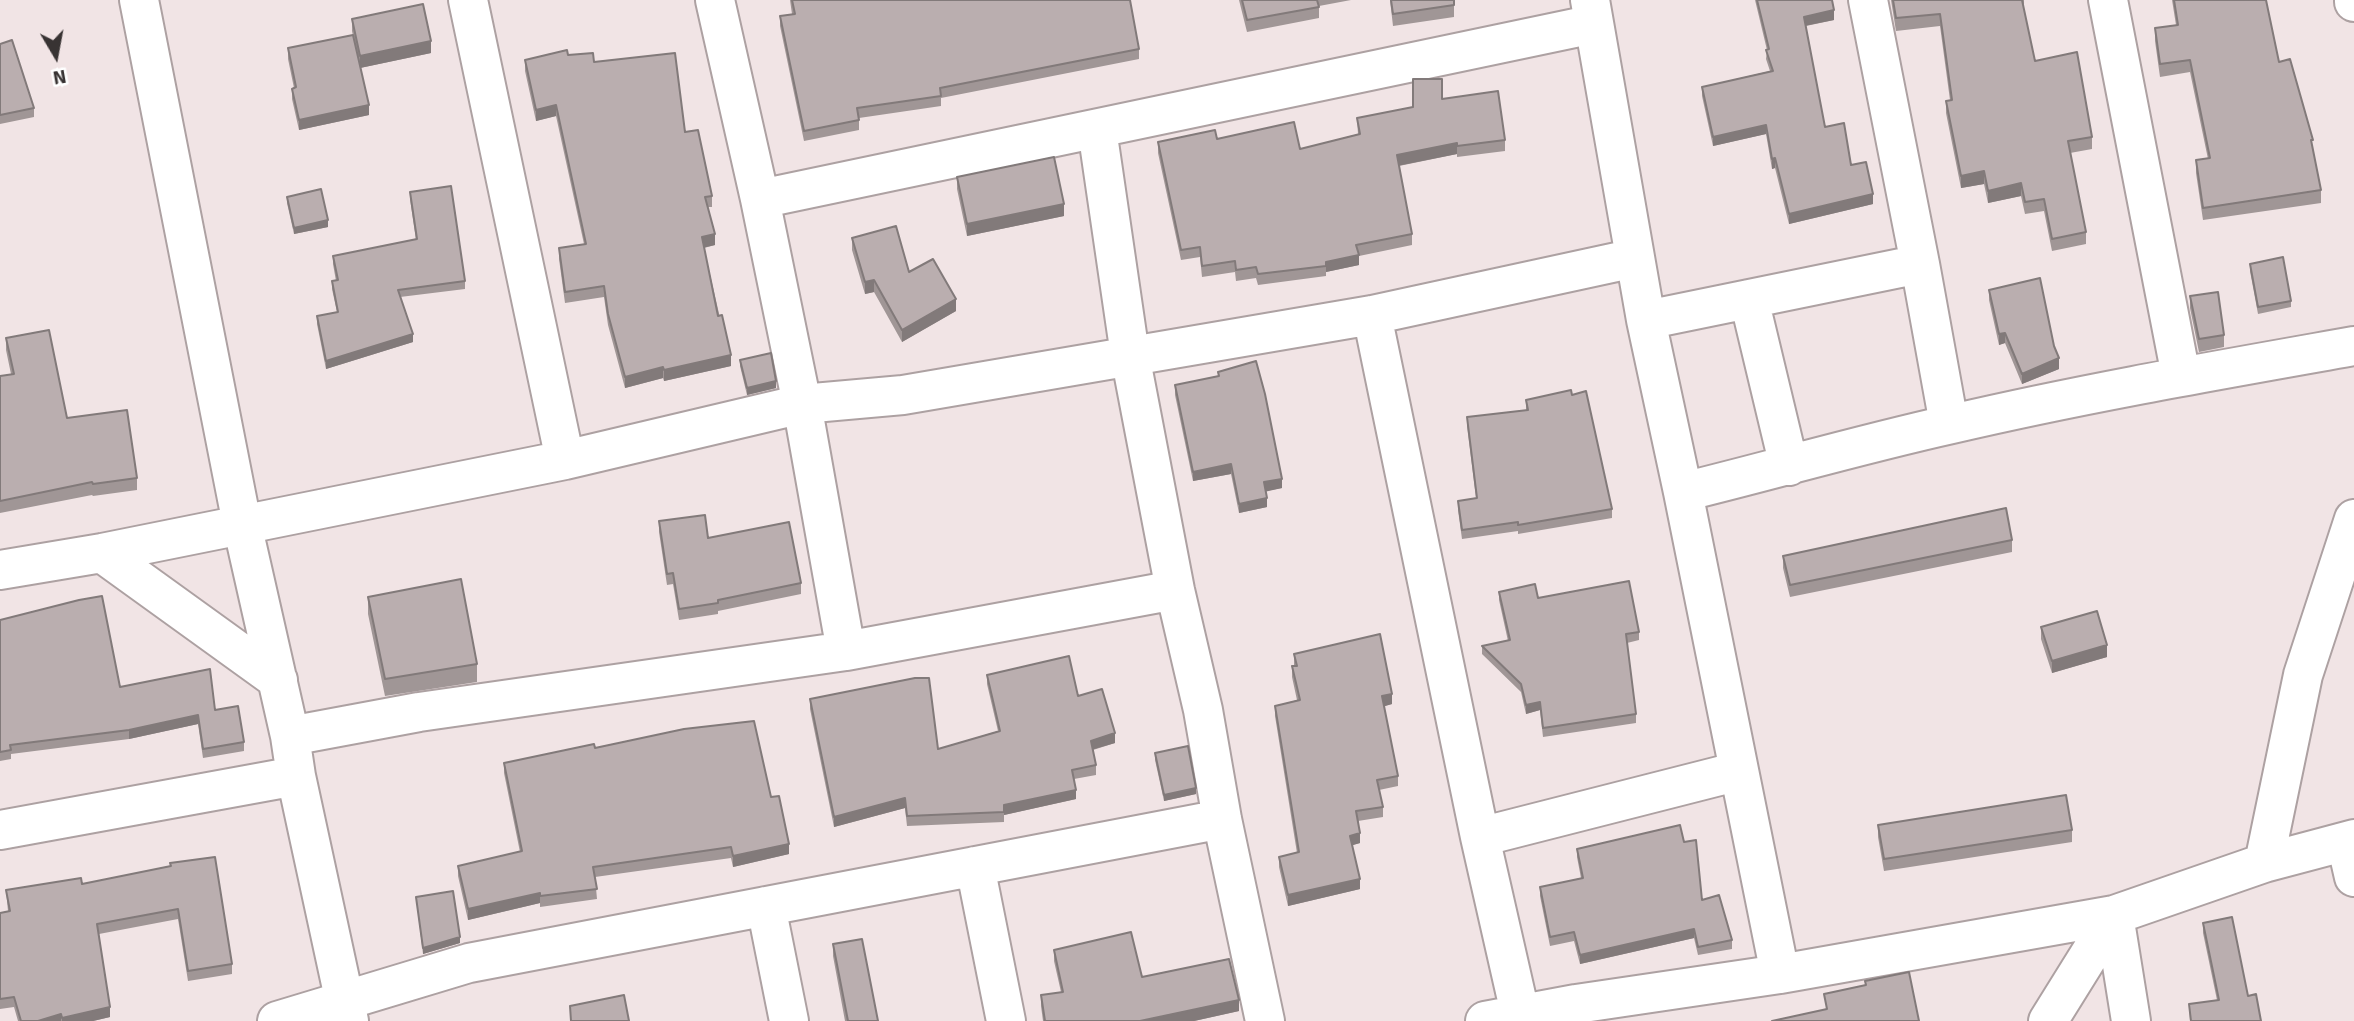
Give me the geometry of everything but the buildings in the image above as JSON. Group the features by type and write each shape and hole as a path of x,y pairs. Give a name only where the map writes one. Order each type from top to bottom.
{"street":[{"path":"139,0 242,524 278,680 347,1011"},
{"path":"468,0 565,460"},
{"path":"716,0 802,404 846,651"},
{"path":"1868,0 1949,424"},
{"path":"2108,0 2181,376"},
{"path":"760,200 1097,129 1592,12 1646,320 1780,974"},
{"path":"1097,129 1130,355 1175,590 1203,710 1222,819 1265,1021"},
{"path":"0,570 102,553 565,460 802,404 903,395 1372,315 1635,258"},
{"path":"1646,320 1920,264"},
{"path":"1749,299 1789,466"},
{"path":"1372,315 1480,837 1502,1017 1780,974 2114,915 2264,863 2351,853"},
{"path":"1683,492 1949,424 2181,376 2354,346"},
{"path":"2264,863 2303,674 2354,519"},
{"path":"102,553 278,680"},
{"path":"290,736 419,712 846,651 1175,590"},
{"path":"1480,837 1739,771"},
{"path":"0,830 296,776"},
{"path":"276,1021 347,1011 469,963 1222,819"},
{"path":"975,866 1006,1021"},
{"path":"766,906 789,1021"},
{"path":"2048,1021 2114,915"},
{"path":"2114,915 2131,1021"}]}
